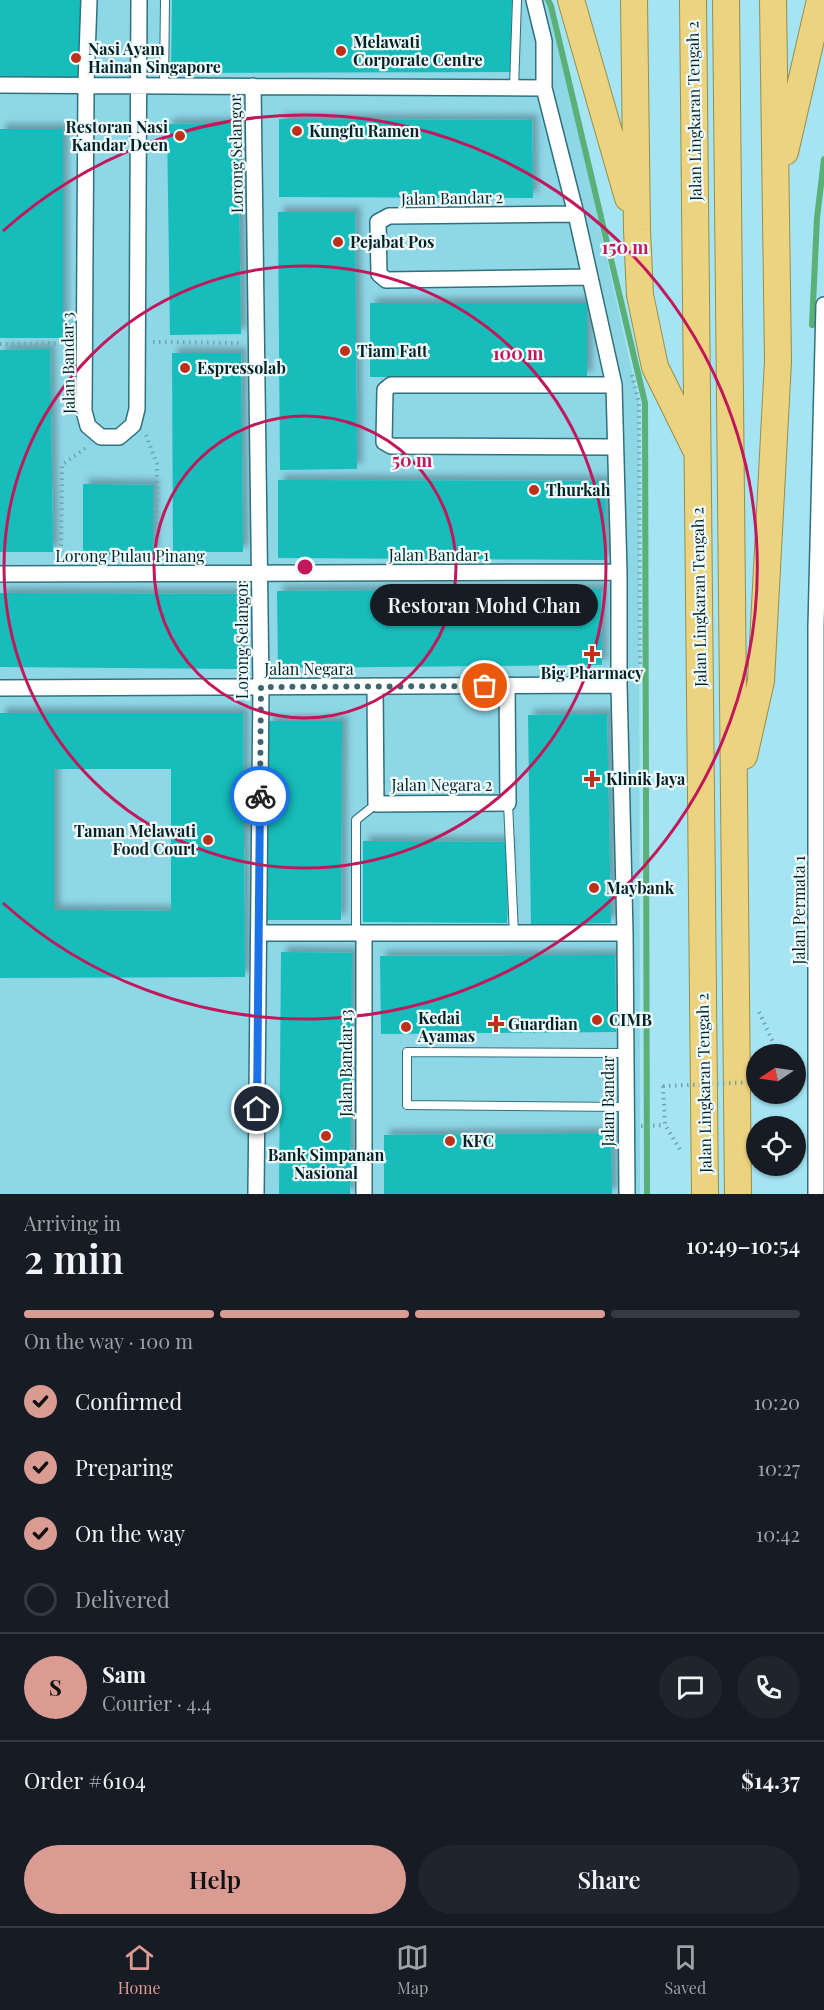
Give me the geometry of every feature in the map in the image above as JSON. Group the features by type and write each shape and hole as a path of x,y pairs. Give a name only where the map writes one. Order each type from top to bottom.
{"highway":[{"path":"571,0 637,230"},
{"path":"634,0 640,295 655,367 697,453"},
{"path":"634,31 642,0"},
{"name":"Jalan Lingkaran Tengah 2","path":"693,0 705,1194"},
{"name":"Jalan Lingkaran Tengah 2","path":"726,0 738,1194"},
{"path":"766,0 774,27"},
{"path":"734,797 760,681 778,361 773,0"},
{"path":"776,194 820,0"}],"street":[{"name":"Jalan Bandar 3","path":"89,0 86,85 84,411 88,426 101,437"},
{"path":"101,437 119,437 133,425 137,409 139,0"},
{"name":"Jalan Bandar","path":"534,0 544,41 544,88 576,214 614,386 626,933 627,1194"},
{"path":"0,85 544,88"},
{"name":"Lorong Selangor","path":"254,86 261,687 256,1194"},
{"name":"Jalan Bandar 2","path":"576,214 389,216 378,222 379,274 386,280 590,277"},
{"name":"Jalan Permata 1","path":"816,1194 820,1107 820,627 824,305"},
{"path":"614,386 391,385 385,390 384,442 391,446 615,447"},
{"name":"Jalan Bandar 1","path":"260,573 619,572"},
{"name":"Lorong Pulau Pinang","path":"0,574 260,573"},
{"name":"Jalan Negara 2","path":"375,686 376,804 508,803 507,685"},
{"name":"Jalan Negara","path":"0,688 619,685"},
{"path":"259,933 626,933"},
{"name":"Jalan Bandar 13","path":"360,933 364,1194"}],"lane":[{"path":"164,86 165,0"},
{"path":"514,88 517,0"},
{"path":"508,803 514,934"},
{"path":"360,933 356,820 376,804"},
{"path":"626,1053 407,1052 406,1105 626,1107"}],"path":[{"path":"138,342 257,343"},
{"path":"0,344 84,343"},
{"path":"137,409 157,464 156,573"},
{"path":"61,574 62,465 101,437"},
{"path":"682,1154 665,1125 663,1086 746,1082"}],"shaded area":[{"path":"0,0 549,0 639,403 640,1194 0,1194"}],"building":[{"path":"0,0 80,0 80,78 0,79"},
{"name":"Melawati Corporate Centre","path":"172,0 512,0 510,72 171,73"},
{"path":"279,119 532,120 533,198 279,197"},
{"path":"238,123 241,334 170,335 167,124"},
{"path":"0,129 63,129 63,338 0,338"},
{"path":"278,212 355,212 357,469 280,470"},
{"path":"370,303 587,303 587,377 370,377"},
{"path":"50,349 53,552 0,552 0,350"},
{"path":"172,353 241,353 243,552 173,552"},
{"path":"278,480 606,481 605,560 278,558"},
{"path":"83,484 153,485 153,555 83,555"},
{"path":"601,589 602,665 278,668 277,591"},
{"path":"0,593 241,594 240,669 0,667"},
{"name":"Taman Melawati Food Court","path":"0,713 243,713 245,977 0,978","holes":["54,769 171,769 171,911 54,910"]},
{"path":"607,714 611,923 531,925 528,715"},
{"path":"267,721 342,721 341,920 267,920"},
{"path":"363,841 508,842 507,923 363,922"},
{"path":"281,952 352,953 350,1194 279,1194"},
{"path":"615,955 616,1032 381,1034 380,956"},
{"path":"611,1133 612,1194 384,1194 384,1135"}],"waterway":[{"path":"548,0 645,403 647,1194"},
{"path":"812,325 817,218 824,159"}],"way so far":[{"path":"260,796 261,687 485,686"}],"place":[{"name":"Melawati Corporate Centre","path":"341,51"},
{"name":"Nasi Ayam Hainan Singapore","path":"76,58"},
{"name":"Kungfu Ramen","path":"297,131"},
{"name":"Restoran Nasi Kandar Deen","path":"180,136"},
{"name":"Pejabat Pos","path":"338,242"},
{"name":"Tiam Fatt","path":"345,351"},
{"name":"Espressolab","path":"185,368"},
{"name":"Thurkah","path":"534,490"},
{"name":"Big Pharmacy","path":"592,654"},
{"name":"Restoran Mohd Chan","path":"485,686"},
{"name":"Klinik Jaya","path":"592,779"},
{"name":"Taman Melawati Food Court","path":"208,840"},
{"name":"Maybank","path":"594,888"},
{"name":"CIMB","path":"597,1020"},
{"name":"Guardian","path":"496,1024"},
{"name":"Kedai Ayamas","path":"406,1027"},
{"name":"Bank Simpanan Nasional","path":"326,1136"},
{"name":"KFC","path":"450,1141"}],"route":[{"path":"257,1109 260,796"}]}
